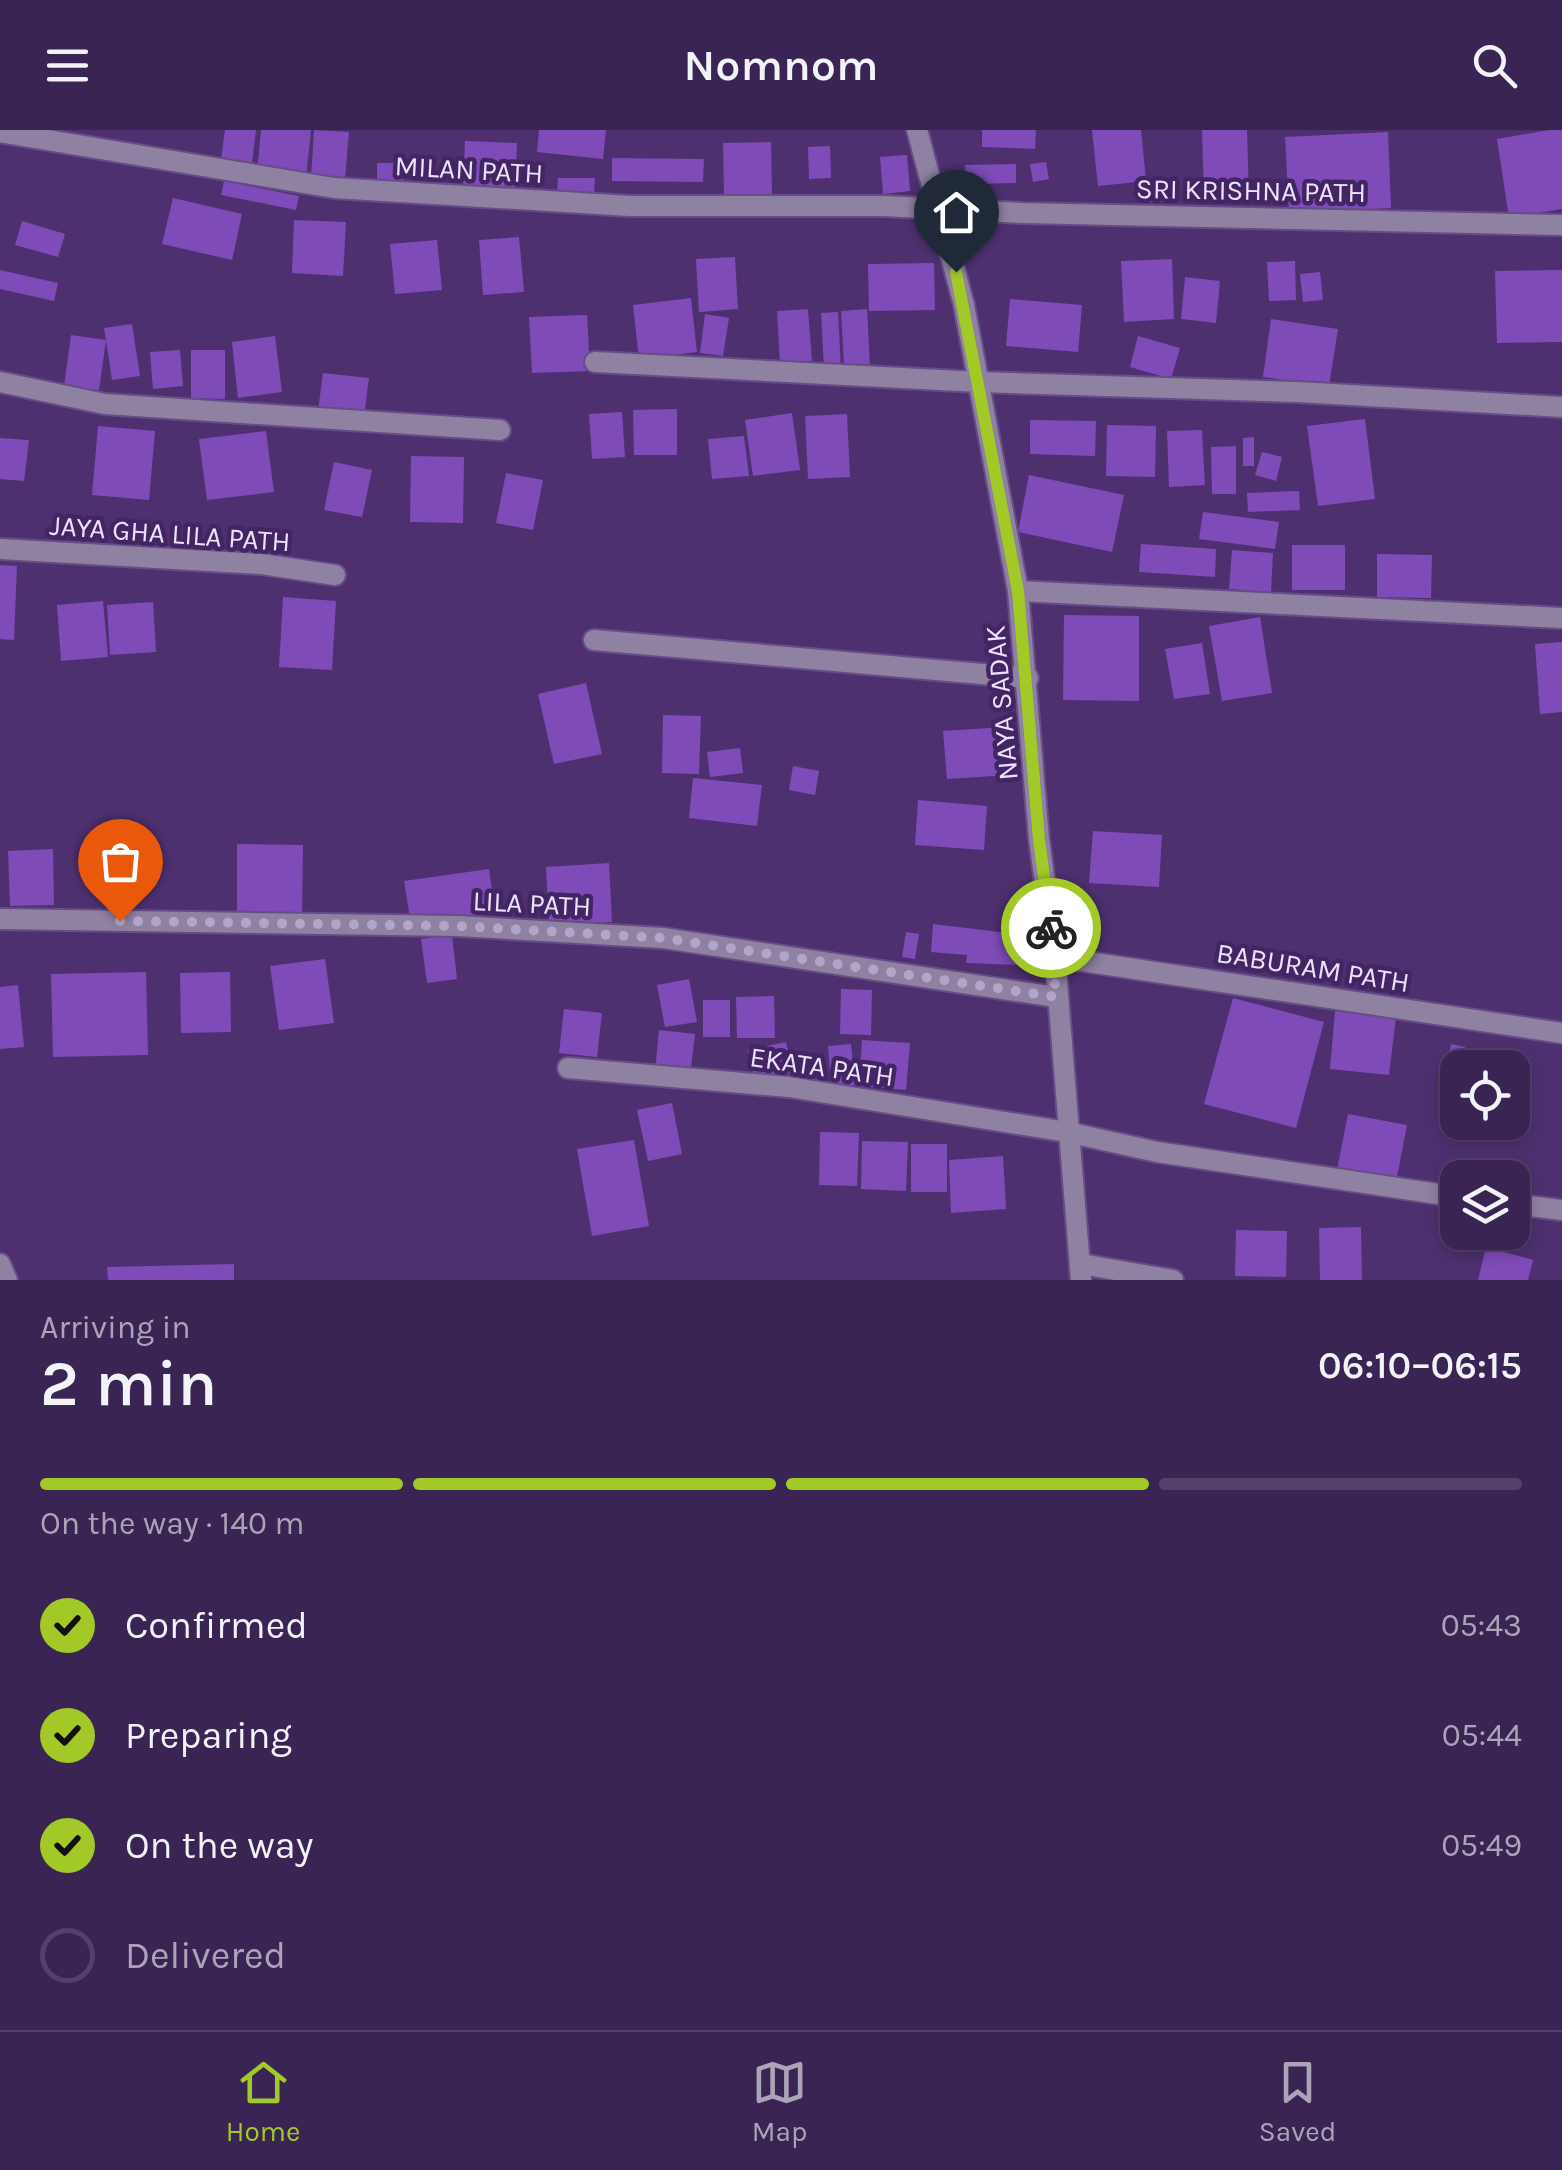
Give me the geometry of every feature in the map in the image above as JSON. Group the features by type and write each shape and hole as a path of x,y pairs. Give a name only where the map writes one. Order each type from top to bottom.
{"street":[{"name":"NAYA SADAK","path":"917,130 940,207 979,382 1018,591 1081,1272"},
{"name":"MILAN PATH","path":"0,132 334,188 630,206 940,207"},
{"name":"SRI KRISHNA PATH","path":"940,207 1042,214 1562,225"},
{"path":"595,362 1562,407"},
{"path":"0,382 105,404 500,430"},
{"name":"JAYA GHA LILA PATH","path":"0,548 261,564 336,575"},
{"path":"1018,591 1562,618"},
{"path":"594,640 1028,678"},
{"name":"LILA PATH","path":"0,920 458,926 663,938 1056,997"},
{"name":"BABURAM PATH","path":"1054,957 1562,1032"},
{"name":"EKATA PATH","path":"568,1068 789,1086 1067,1132 1157,1152 1440,1194"},
{"path":"1530,1206 1562,1210"},
{"path":"0,1264 7,1280"},
{"path":"1081,1272 1173,1280"}],"building":[{"path":"225,130 256,130 251,171 220,167"},
{"path":"261,130 311,130 306,178 257,173"},
{"path":"314,130 349,132 345,179 311,177"},
{"path":"539,130 606,130 603,159 537,152"},
{"path":"982,130 1036,130 1035,149 982,147"},
{"path":"1092,130 1141,130 1146,181 1098,186"},
{"path":"1202,130 1247,130 1249,197 1204,198"},
{"path":"1562,130 1562,209 1509,218 1497,139"},
{"path":"1388,132 1391,208 1289,213 1285,137"},
{"path":"465,141 517,143 515,191 463,188"},
{"path":"771,142 772,195 724,196 723,143"},
{"path":"830,146 831,178 809,179 808,147"},
{"path":"907,155 910,191 883,194 880,157"},
{"path":"612,158 704,159 703,182 612,181"},
{"path":"1046,162 1049,179 1033,182 1030,164"},
{"path":"377,163 403,163 403,182 377,182"},
{"path":"1016,164 1016,183 966,184 965,165"},
{"path":"558,178 595,178 594,195 557,194"},
{"path":"224,181 299,196 296,210 221,195"},
{"path":"1143,185 1168,185 1168,202 1143,202"},
{"path":"173,198 242,214 232,260 162,244"},
{"path":"294,220 346,222 343,276 292,273"},
{"path":"22,221 65,234 58,257 15,245"},
{"path":"519,237 524,292 483,295 479,240"},
{"path":"437,240 442,290 395,294 390,244"},
{"path":"735,257 738,309 699,312 696,259"},
{"path":"1172,259 1174,319 1124,322 1121,261"},
{"path":"1295,261 1296,300 1269,301 1267,262"},
{"path":"934,263 935,310 869,311 868,264"},
{"path":"0,270 58,283 54,301 0,289"},
{"path":"1562,270 1562,342 1497,343 1495,271"},
{"path":"1320,272 1323,300 1303,302 1300,274"},
{"path":"1185,277 1220,281 1216,323 1181,319"},
{"path":"691,298 697,352 639,359 633,305"},
{"path":"1010,299 1082,305 1078,352 1006,346"},
{"path":"808,309 812,361 780,362 777,311"},
{"path":"867,309 870,366 844,367 841,311"},
{"path":"838,312 841,369 824,369 821,313"},
{"path":"705,314 729,318 723,356 700,353"},
{"path":"587,315 590,371 532,373 529,317"},
{"path":"1271,319 1338,329 1329,386 1263,377"},
{"path":"132,324 140,376 112,380 104,328"},
{"path":"71,335 106,340 99,390 64,386"},
{"path":"275,336 282,392 238,398 232,342"},
{"path":"1138,336 1180,348 1171,379 1130,367"},
{"path":"180,350 183,386 153,389 150,352"},
{"path":"191,350 225,350 225,399 191,398"},
{"path":"323,373 369,378 364,416 318,411"},
{"path":"677,409 677,455 634,455 633,410"},
{"path":"622,412 625,457 592,459 589,414"},
{"path":"792,413 800,470 753,476 745,420"},
{"path":"847,414 850,477 808,479 805,416"},
{"path":"1365,419 1375,499 1318,506 1307,426"},
{"path":"1030,420 1096,421 1095,456 1030,454"},
{"path":"1107,425 1156,426 1155,477 1106,476"},
{"path":"98,426 155,431 149,500 92,495"},
{"path":"1202,430 1205,485 1169,487 1167,431"},
{"path":"266,431 274,492 207,500 199,439"},
{"path":"744,436 749,476 712,479 708,439"},
{"path":"1254,437 1254,466 1243,466 1243,438"},
{"path":"0,438 29,440 24,481 0,479"},
{"path":"1236,446 1236,494 1212,494 1211,447"},
{"path":"1262,452 1282,457 1276,481 1255,475"},
{"path":"411,456 464,457 463,523 410,522"},
{"path":"334,462 372,470 362,517 324,510"},
{"path":"506,473 543,480 533,530 496,523"},
{"path":"1029,475 1124,495 1112,552 1018,532"},
{"path":"1299,491 1300,510 1248,512 1247,493"},
{"path":"1203,512 1279,522 1275,549 1199,539"},
{"path":"1141,544 1216,549 1215,577 1139,572"},
{"path":"1292,545 1345,545 1345,590 1292,590"},
{"path":"1232,550 1273,553 1271,592 1229,589"},
{"path":"1377,554 1432,555 1431,598 1377,597"},
{"path":"0,565 17,566 14,640 0,639"},
{"path":"283,597 336,601 332,670 279,667"},
{"path":"103,601 108,657 61,661 57,605"},
{"path":"153,602 156,652 110,655 107,605"},
{"path":"1064,615 1139,616 1139,701 1063,700"},
{"path":"1260,617 1272,693 1222,701 1209,626"},
{"path":"1562,642 1562,712 1540,714 1535,644"},
{"path":"1202,643 1210,694 1174,699 1165,649"},
{"path":"586,683 602,754 554,764 538,694"},
{"path":"663,715 701,716 699,774 662,773"},
{"path":"1006,727 1009,775 947,779 943,731"},
{"path":"740,748 743,773 710,777 707,752"},
{"path":"793,766 819,771 815,795 789,790"},
{"path":"693,778 762,785 757,826 689,818"},
{"path":"918,800 987,806 984,850 915,845"},
{"path":"1093,831 1162,835 1159,887 1089,883"},
{"path":"237,844 303,845 302,917 237,916"},
{"path":"53,849 54,905 10,906 8,851"},
{"path":"609,863 612,922 549,925 546,867"},
{"path":"489,869 495,912 411,925 404,881"},
{"path":"933,924 1024,935 1018,965 966,963 967,955 931,952"},
{"path":"906,932 919,934 915,959 902,957"},
{"path":"452,935 457,979 427,983 421,939"},
{"path":"325,959 334,1023 279,1030 270,966"},
{"path":"146,972 148,1055 53,1057 51,974"},
{"path":"230,972 231,1032 181,1033 180,973"},
{"path":"689,979 697,1022 665,1027 657,985"},
{"path":"18,985 24,1047 0,1049 0,987"},
{"path":"841,989 872,990 871,1035 840,1034"},
{"path":"774,996 775,1038 737,1038 736,997"},
{"path":"1233,998 1324,1022 1296,1128 1204,1104"},
{"path":"703,1000 730,1000 730,1037 703,1037"},
{"path":"564,1009 602,1013 597,1057 559,1053"},
{"path":"1335,1011 1396,1017 1389,1075 1330,1069"},
{"path":"659,1030 695,1034 690,1076 655,1072"},
{"path":"862,1040 910,1043 906,1090 859,1086"},
{"path":"786,1042 793,1073 755,1081 748,1050"},
{"path":"851,1044 855,1085 831,1087 828,1046"},
{"path":"1451,1044 1465,1047 1465,1050 1450,1050"},
{"path":"672,1103 682,1154 648,1161 637,1110"},
{"path":"1348,1114 1407,1125 1396,1182 1337,1170"},
{"path":"820,1132 859,1133 857,1186 819,1185"},
{"path":"634,1140 649,1226 592,1236 577,1149"},
{"path":"862,1141 908,1142 906,1191 861,1189"},
{"path":"911,1144 947,1144 947,1192 911,1192"},
{"path":"1003,1156 1006,1209 951,1213 949,1160"},
{"path":"1361,1227 1362,1280 1320,1280 1319,1228"},
{"path":"1236,1230 1287,1231 1286,1277 1235,1276"},
{"path":"1485,1250 1533,1260 1528,1280 1478,1280"},
{"path":"234,1264 234,1280 108,1280 107,1267"}],"way so far":[{"path":"120,921 458,926 663,938 1056,997 1051,928"}],"route":[{"path":"956,272 1018,591 1039,840 1051,928"}]}
